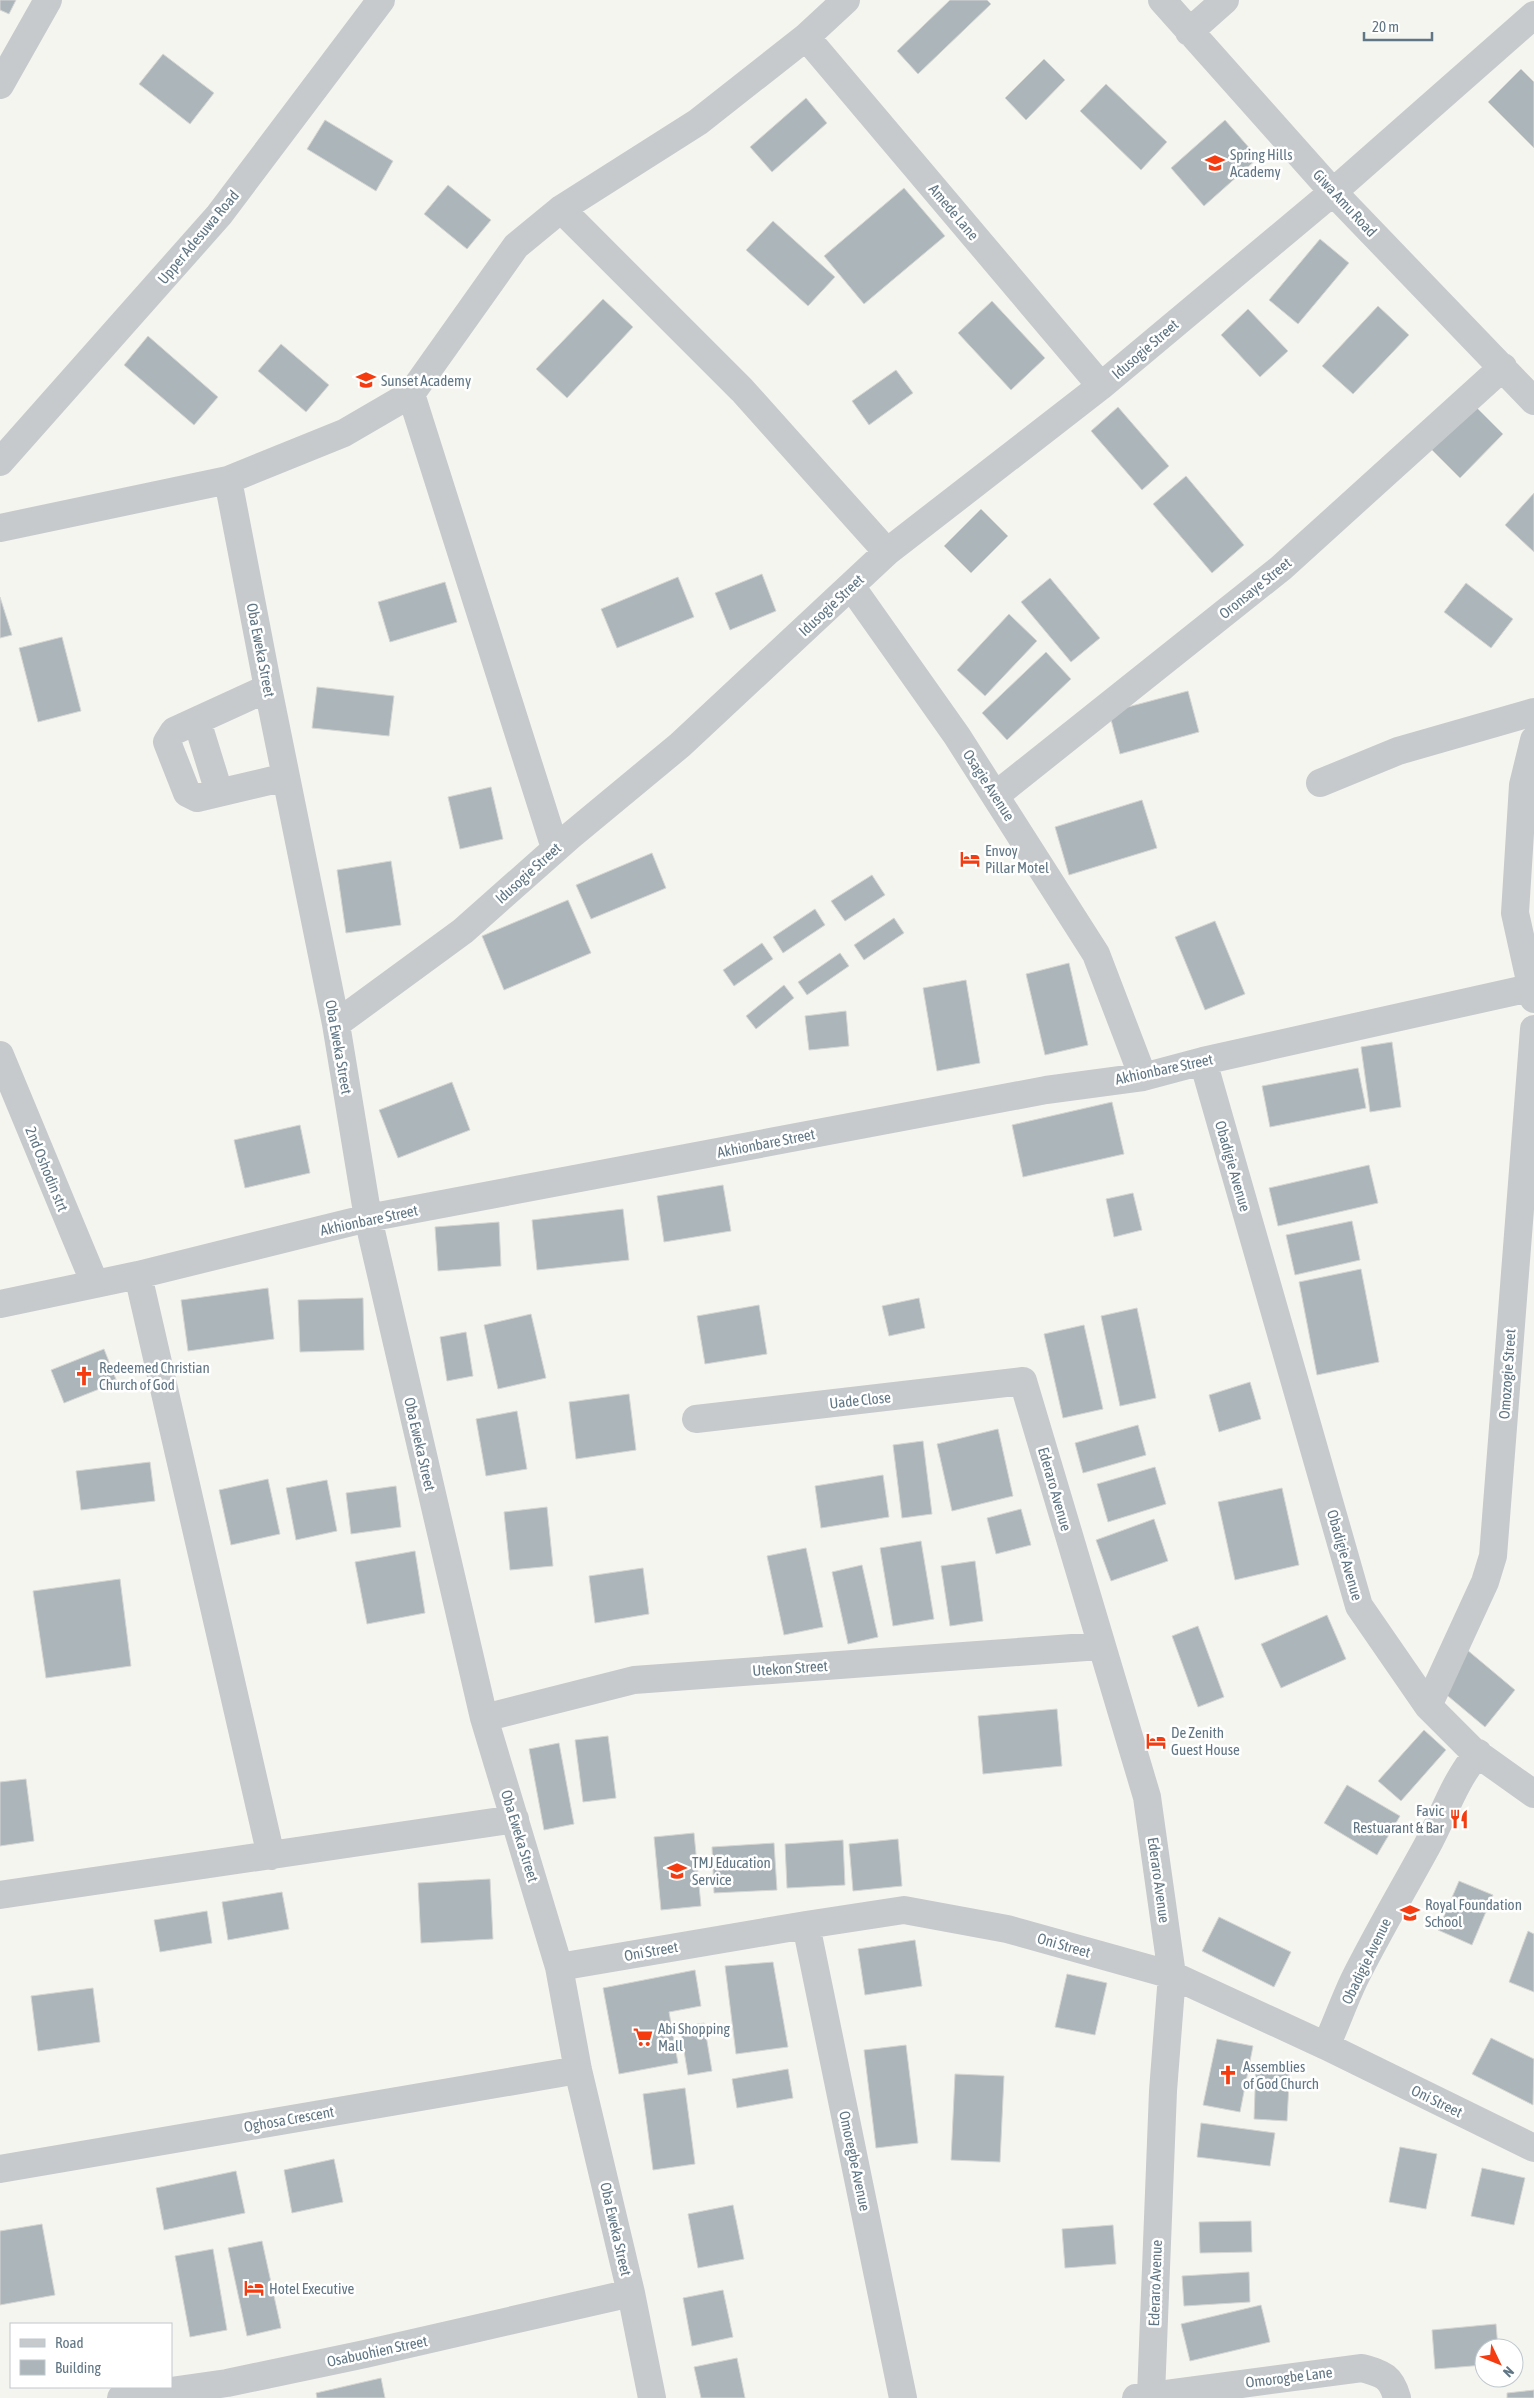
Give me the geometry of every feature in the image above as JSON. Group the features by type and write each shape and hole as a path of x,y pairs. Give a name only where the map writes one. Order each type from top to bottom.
{"street":[{"path":"0,85 48,0"},
{"name":"Upper Adesuwa Road","path":"0,462 219,215 381,0"},
{"path":"0,528 228,480 344,434 411,394 516,246 561,209 698,122 806,37 846,0"},
{"name":"Giwa Amu Road","path":"1162,0 1333,192 1534,401"},
{"path":"1189,32 1225,0"},
{"name":"Idusogie Street","path":"336,1024 463,931 569,837 680,745 888,552 1101,386 1333,192 1534,15"},
{"name":"Amede Lane","path":"806,37 1101,386"},
{"path":"561,209 742,390 888,552"},
{"name":"Oronsaye Street","path":"996,795 1282,568 1503,367"},
{"path":"411,394 556,848 569,837"},
{"name":"Oba Eweka Street","path":"228,480 336,1024 368,1218 484,1718 559,1967 578,2070 631,2293 652,2398"},
{"name":"Osagie Avenue","path":"851,586 996,795 1096,954 1143,1076"},
{"path":"268,688 196,721 219,792 286,777"},
{"path":"1320,783 1398,751 1534,712"},
{"path":"1533,991 1515,913 1523,785 1534,740"},
{"name":"Akhionbare Street","path":"0,1304 138,1275 368,1218 1046,1090 1143,1076 1203,1061 1533,991"},
{"name":"Omozogie Street","path":"1428,1706 1485,1582 1493,1556 1534,1029"},
{"name":"2nd Oshodin strt","path":"0,1055 95,1284"},
{"name":"Obadigie Avenue","path":"1203,1061 1359,1606 1428,1706 1478,1753 1467,1766 1452,1792 1428,1845 1398,1896 1384,1926 1354,1980 1326,2046"},
{"path":"138,1275 271,1856"},
{"name":"Uade Close","path":"696,1418 1023,1381"},
{"name":"Ederaro Avenue","path":"1023,1381 1100,1646 1147,1797 1172,1975 1143,2397"},
{"name":"Utekon Street","path":"484,1718 634,1680 1100,1646"},
{"path":"1478,1753 1534,1794"},
{"path":"0,1896 515,1819"},
{"name":"Oni Street","path":"559,1967 904,1910 1007,1929 1172,1975 1326,2046 1534,2148"},
{"name":"Omoregbe Avenue","path":"806,1925 903,2398"},
{"name":"Oghosa Crescent","path":"0,2169 578,2070"},
{"name":"Osabuohien Street","path":"121,2398 227,2383 365,2354 631,2293"},
{"name":"Omorogbe Lane","path":"1143,2397 1362,2368 1385,2375 1395,2389 1398,2398"}],"building":[{"path":"0,0 16,0 9,14 0,10"},
{"path":"950,0 987,0 991,4 918,74 897,51"},
{"path":"163,54 214,93 190,124 139,84"},
{"path":"1044,59 1065,80 1026,120 1005,98"},
{"path":"1521,69 1534,82 1534,148 1488,102"},
{"path":"1106,84 1167,142 1141,170 1080,111"},
{"path":"806,98 827,123 772,172 750,147"},
{"path":"325,120 393,161 376,191 307,149"},
{"name":"Spring Hills Academy","path":"1225,120 1258,158 1204,206 1171,168"},
{"path":"448,185 491,220 467,249 424,214"},
{"path":"904,188 945,236 864,304 824,256"},
{"path":"773,221 835,277 808,306 746,250"},
{"path":"1320,239 1349,263 1298,324 1269,300"},
{"path":"603,299 633,327 567,398 536,369"},
{"path":"992,301 1045,358 1011,390 958,333"},
{"path":"1378,306 1409,335 1353,394 1322,366"},
{"path":"1248,309 1288,351 1260,377 1221,335"},
{"path":"148,336 218,397 194,425 124,365"},
{"path":"281,344 329,385 306,412 258,371"},
{"path":"896,370 913,393 869,425 852,401"},
{"path":"1474,405 1503,434 1460,478 1431,449"},
{"path":"1118,407 1169,466 1142,490 1091,431"},
{"path":"1186,476 1244,545 1212,573 1153,504"},
{"path":"1534,493 1534,552 1505,525"},
{"path":"981,509 1008,536 971,573 944,546"},
{"path":"762,574 776,611 730,630 715,593"},
{"path":"678,577 694,617 617,648 601,609"},
{"path":"1050,578 1100,638 1071,662 1021,602"},
{"path":"445,582 457,622 390,642 378,602"},
{"path":"1466,583 1513,619 1491,648 1444,612"},
{"path":"0,597 12,635 0,638"},
{"path":"1009,614 1037,641 985,696 957,670"},
{"path":"62,637 81,711 38,722 19,648"},
{"path":"1046,652 1071,679 1007,740 982,713"},
{"path":"317,687 394,696 389,736 312,728"},
{"path":"1188,691 1199,732 1120,754 1109,712"},
{"path":"491,787 503,839 460,849 448,797"},
{"path":"1142,800 1157,848 1069,875 1055,827"},
{"path":"652,853 666,888 591,919 576,885"},
{"path":"391,861 401,925 346,933 337,870"},
{"path":"872,875 885,895 845,921 831,901"},
{"path":"568,900 591,953 504,990 482,936"},
{"path":"815,909 825,925 783,953 773,937"},
{"path":"894,918 904,933 864,960 854,945"},
{"path":"1215,921 1245,994 1205,1010 1175,937"},
{"path":"762,943 773,959 734,986 723,970"},
{"path":"840,953 849,966 807,995 798,982"},
{"path":"1069,963 1088,1045 1045,1055 1026,974"},
{"path":"966,980 980,1063 937,1071 923,988"},
{"path":"784,985 794,998 756,1029 746,1016"},
{"path":"846,1011 849,1046 809,1050 805,1016"},
{"path":"1392,1042 1401,1107 1370,1112 1361,1047"},
{"path":"1358,1068 1366,1108 1270,1127 1262,1086"},
{"path":"452,1082 470,1130 398,1158 379,1110"},
{"path":"1112,1102 1124,1154 1023,1177 1012,1125"},
{"path":"300,1125 310,1173 245,1188 234,1140"},
{"path":"1369,1165 1378,1203 1278,1226 1269,1188"},
{"path":"723,1185 731,1231 664,1242 657,1196"},
{"path":"1133,1193 1142,1230 1114,1237 1106,1199"},
{"path":"623,1209 629,1260 537,1270 532,1220"},
{"path":"1352,1221 1360,1260 1295,1275 1286,1235"},
{"path":"499,1222 501,1266 438,1271 435,1227"},
{"path":"1361,1269 1379,1362 1317,1375 1299,1282"},
{"path":"268,1288 274,1339 188,1351 181,1300"},
{"path":"363,1298 364,1350 300,1352 298,1300"},
{"path":"919,1298 925,1328 889,1336 882,1306"},
{"path":"759,1305 767,1354 705,1364 697,1316"},
{"path":"1137,1308 1156,1398 1120,1406 1101,1316"},
{"path":"531,1314 546,1378 498,1389 484,1325"},
{"path":"1084,1325 1103,1409 1063,1418 1044,1334"},
{"path":"466,1332 473,1376 447,1381 440,1337"},
{"name":"Redeemed Christian Church of God","path":"104,1349 117,1382 64,1403 51,1370"},
{"path":"1250,1382 1261,1419 1219,1432 1209,1395"},
{"path":"629,1394 636,1450 576,1459 569,1402"},
{"path":"517,1411 527,1469 486,1476 476,1419"},
{"path":"1138,1425 1146,1455 1083,1473 1075,1443"},
{"path":"998,1429 1013,1496 952,1511 937,1444"},
{"path":"923,1441 932,1514 902,1518 893,1445"},
{"path":"150,1462 155,1501 81,1510 76,1471"},
{"path":"1155,1467 1166,1504 1108,1522 1097,1484"},
{"path":"883,1475 889,1517 821,1528 815,1486"},
{"path":"268,1479 280,1534 231,1545 219,1490"},
{"path":"327,1480 337,1531 296,1540 286,1488"},
{"path":"396,1486 401,1527 351,1534 346,1493"},
{"path":"1282,1488 1299,1565 1235,1580 1218,1502"},
{"path":"547,1507 553,1566 510,1570 504,1512"},
{"path":"1021,1509 1031,1545 996,1554 987,1518"},
{"path":"1154,1519 1168,1561 1111,1581 1096,1540"},
{"path":"921,1541 934,1619 893,1626 880,1548"},
{"path":"806,1548 823,1627 784,1635 767,1556"},
{"path":"415,1551 425,1613 367,1624 355,1562"},
{"path":"975,1561 983,1621 950,1626 941,1566"},
{"path":"862,1565 878,1637 848,1644 832,1572"},
{"path":"643,1568 649,1614 595,1623 589,1576"},
{"path":"120,1579 131,1666 46,1678 33,1591"},
{"path":"1327,1615 1346,1659 1281,1688 1261,1644"},
{"path":"1198,1626 1224,1697 1198,1707 1172,1636"},
{"path":"1466,1649 1515,1690 1485,1727 1436,1686"},
{"path":"1057,1709 1062,1766 983,1774 978,1716"},
{"path":"1424,1730 1446,1750 1401,1801 1378,1781"},
{"path":"608,1736 616,1798 583,1802 575,1740"},
{"path":"559,1743 574,1824 544,1830 529,1749"},
{"path":"26,1779 34,1841 0,1846 0,1782"},
{"path":"1347,1785 1400,1816 1377,1855 1324,1823"},
{"name":"TMJ Education Service","path":"694,1833 701,1906 661,1910 654,1837"},
{"path":"898,1839 902,1886 853,1891 849,1844"},
{"path":"843,1840 845,1885 787,1888 785,1844"},
{"path":"774,1843 777,1890 714,1893 712,1847"},
{"path":"490,1879 493,1939 421,1943 418,1883"},
{"path":"1459,1881 1493,1895 1472,1945 1438,1930"},
{"path":"282,1892 289,1929 228,1940 222,1902"},
{"path":"207,1911 212,1943 160,1952 154,1920"},
{"path":"1219,1917 1291,1952 1274,1987 1202,1951"},
{"path":"1528,1931 1534,1934 1534,1992 1509,1982"},
{"path":"915,1940 922,1986 865,1995 858,1949"},
{"path":"773,1962 788,2047 736,2054 725,1966"},
{"name":"Abi Shopping Mall","path":"695,1970 701,2006 669,2012 678,2063 619,2074 603,1988"},
{"path":"1067,1974 1107,1983 1095,2035 1055,2027"},
{"path":"93,1988 100,2042 38,2051 31,1996"},
{"path":"704,2023 712,2071 688,2075 680,2027"},
{"path":"1491,2038 1534,2059 1533,2105 1472,2074"},
{"name":"Assemblies of God Church","path":"1217,2039 1253,2046 1240,2112 1203,2105"},
{"path":"906,2045 918,2143 876,2148 864,2050"},
{"path":"1256,2063 1290,2064 1287,2121 1254,2119"},
{"path":"788,2069 793,2098 737,2108 732,2079"},
{"path":"955,2074 1004,2076 1000,2162 951,2160"},
{"path":"685,2088 695,2164 653,2170 643,2094"},
{"path":"1201,2123 1275,2133 1270,2166 1197,2157"},
{"path":"1400,2147 1437,2154 1426,2209 1389,2202"},
{"path":"334,2159 343,2202 292,2213 284,2170"},
{"path":"1482,2168 1525,2178 1514,2225 1471,2216"},
{"path":"236,2171 245,2213 164,2230 156,2188"},
{"path":"733,2205 744,2259 698,2268 688,2214"},
{"path":"1251,2221 1252,2252 1200,2253 1199,2222"},
{"path":"42,2224 55,2295 0,2305 0,2231"},
{"path":"1113,2225 1116,2264 1065,2268 1062,2229"},
{"name":"Hotel Executive","path":"262,2241 281,2328 247,2336 228,2248"},
{"path":"213,2249 227,2330 190,2337 175,2256"},
{"path":"1249,2272 1250,2302 1184,2306 1182,2276"},
{"path":"723,2290 733,2337 692,2346 683,2298"},
{"path":"1261,2305 1270,2342 1190,2361 1181,2324"},
{"path":"1496,2324 1497,2338 1474,2338 1474,2366 1435,2369 1432,2330"},
{"path":"737,2358 745,2398 701,2398 694,2367"},
{"path":"381,2378 385,2398 317,2398 316,2393"},
{"path":"1534,2390 1534,2398 1507,2398 1507,2393"}],"place":[{"name":"Spring Hills Academy","path":"1215,163"},
{"name":"Sunset Academy","path":"366,380"},
{"name":"Envoy Pillar Motel","path":"970,859"},
{"name":"Redeemed Christian Church of God","path":"84,1376"},
{"name":"De Zenith Guest House","path":"1156,1741"},
{"name":"Favic Restuarant & Bar","path":"1459,1819"},
{"name":"TMJ Education Service","path":"677,1871"},
{"name":"Royal Foundation School","path":"1410,1913"},
{"name":"Abi Shopping Mall","path":"643,2037"},
{"name":"Assemblies of God Church","path":"1228,2075"},
{"name":"Hotel Executive","path":"254,2288"}]}
